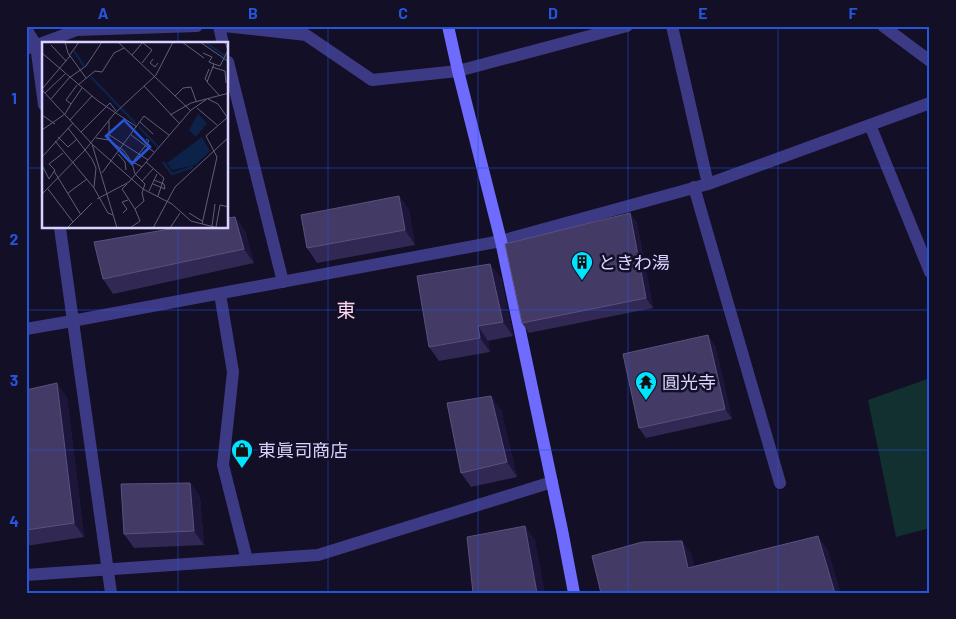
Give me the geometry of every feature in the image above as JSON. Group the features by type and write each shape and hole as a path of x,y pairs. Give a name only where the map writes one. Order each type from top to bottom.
{"street":[{"path":"45,42 78,30 197,26"},
{"path":"218,26 222,42"},
{"path":"224,26 306,35 372,80 458,71 627,26"},
{"path":"448,26 500,241 574,593"},
{"path":"672,26 708,184"},
{"path":"883,26 930,61"},
{"path":"26,30 42,96"},
{"path":"229,66 283,282"},
{"path":"26,329 500,241 708,184 930,103"},
{"path":"870,125 930,272"},
{"path":"694,187 780,484"},
{"path":"60,229 111,593"},
{"path":"220,294 232,372 223,465 247,560"},
{"path":"26,575 318,556 552,482"}],"green space":[{"path":"930,378 930,528 896,537 868,400"}],"building":[{"path":"399,196 405,230 307,248 301,215"},
{"name":"ときわ湯","path":"630,213 646,298 522,323 505,244"},
{"path":"235,217 244,249 103,279 94,242 170,229 229,229 229,218"},
{"path":"490,264 503,322 478,326 480,338 429,347 417,276"},
{"path":"708,335 725,409 639,428 623,354"},
{"path":"57,383 74,523 26,530 26,390"},
{"path":"491,396 507,462 461,473 447,403"},
{"path":"190,483 194,531 124,534 121,484"},
{"path":"525,526 537,593 473,593 467,537"},
{"path":"818,536 835,593 601,593 592,556 642,542 682,541 688,568"}],"place":[{"name":"ときわ湯","path":"582,281"},
{"name":"圓光寺","path":"646,401"},
{"name":"東眞司商店","path":"242,469"}],"district":[{"name":"東","path":"346,309"}]}
